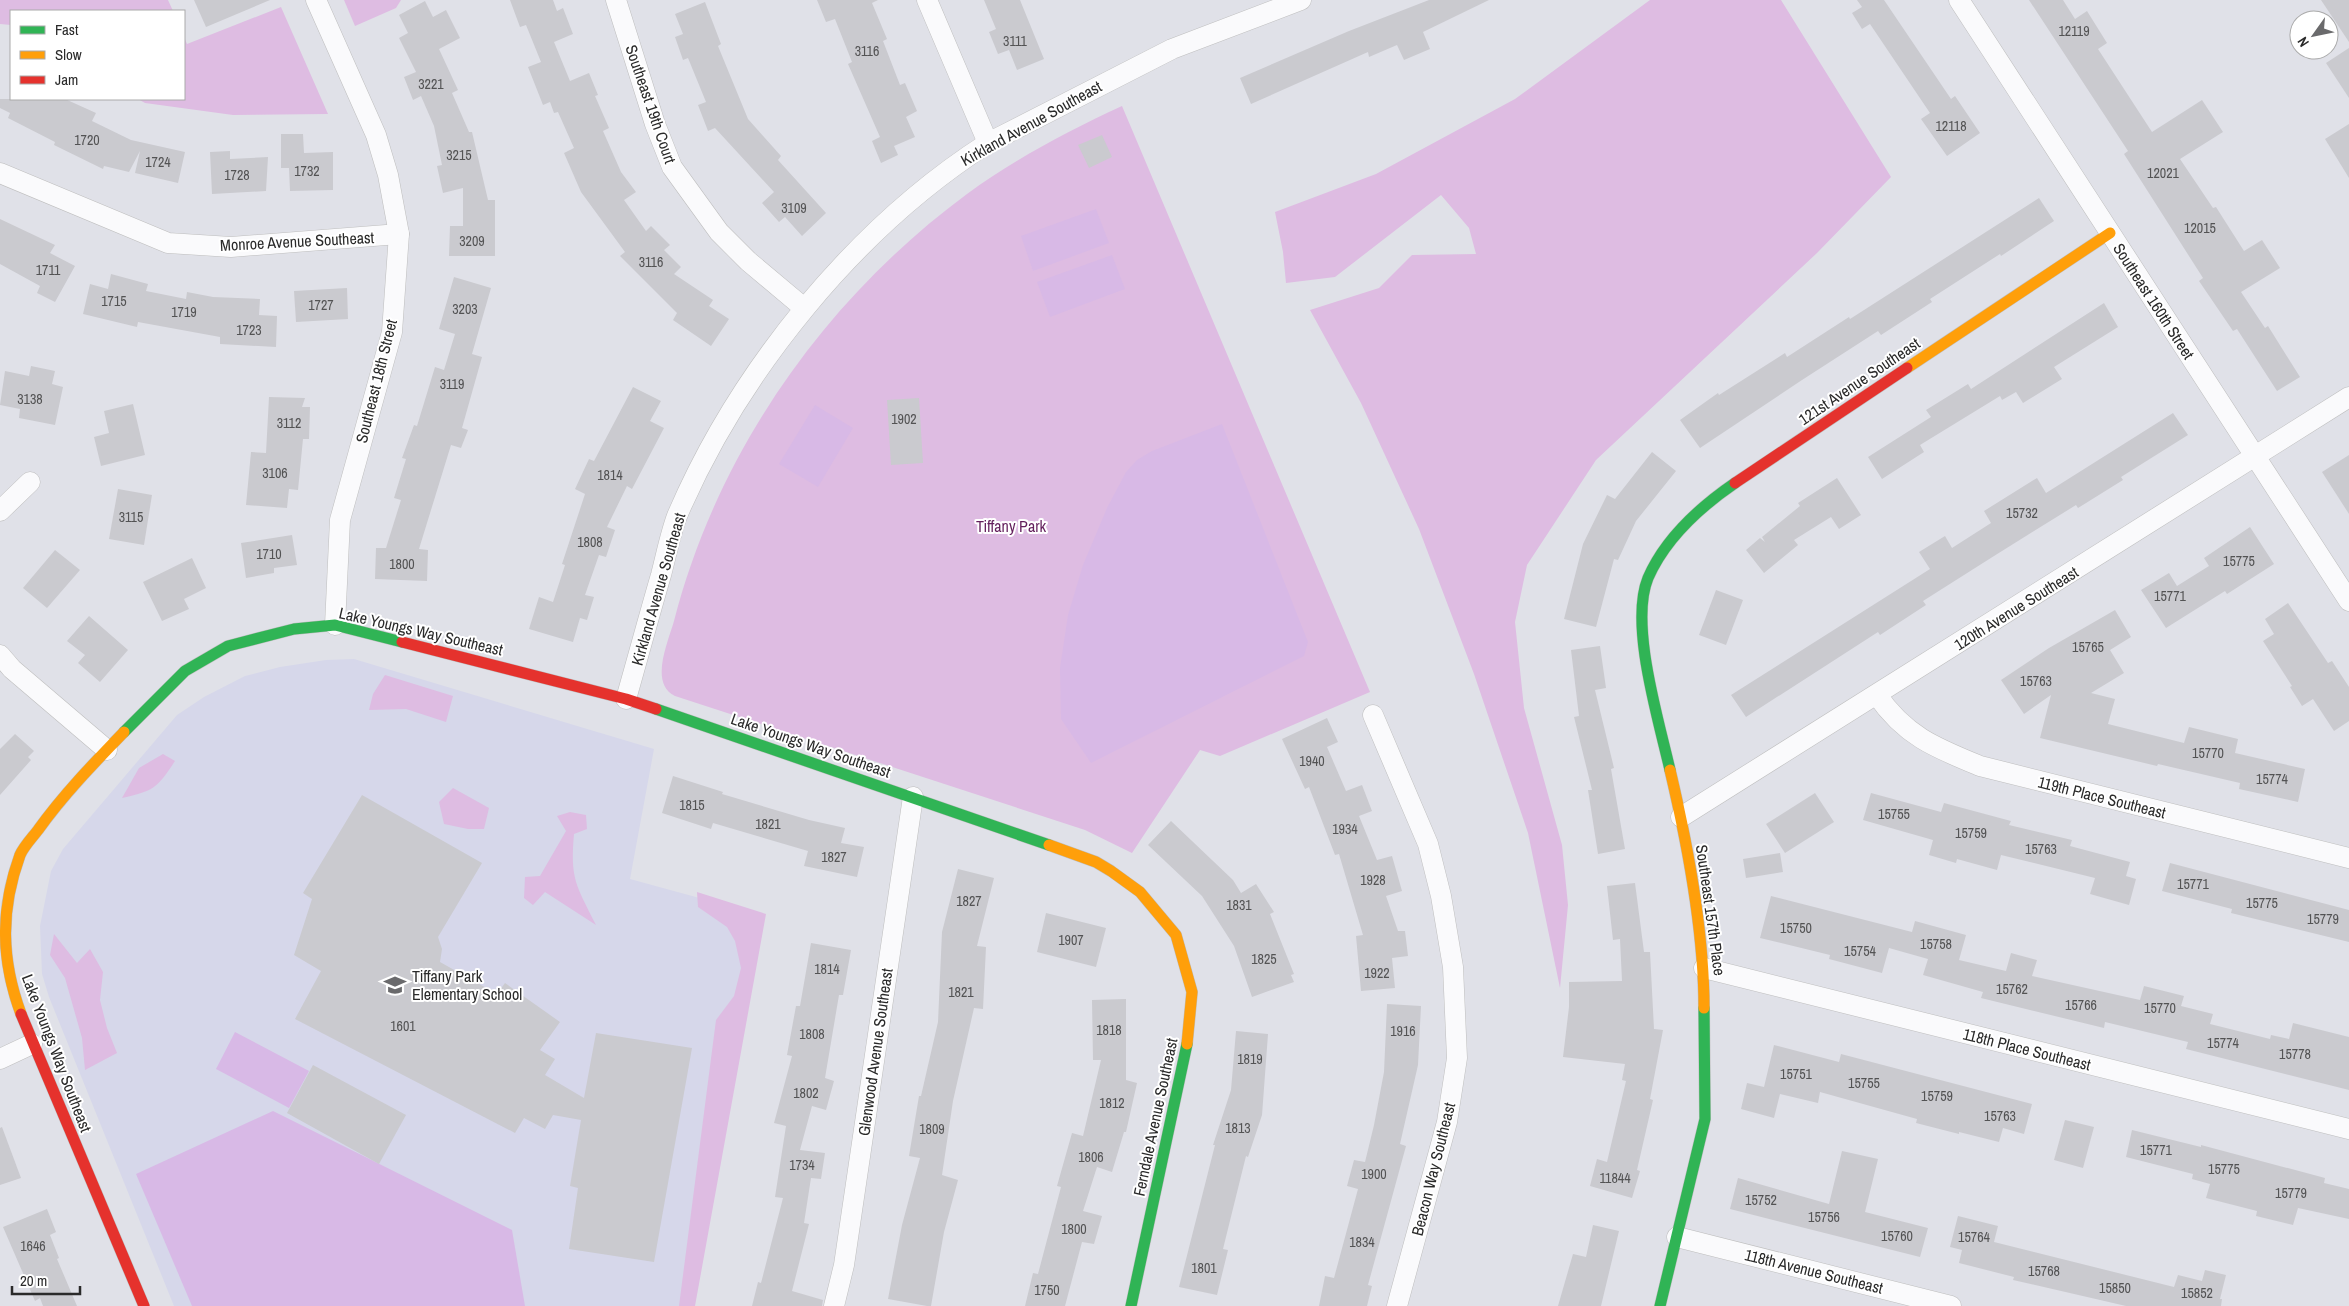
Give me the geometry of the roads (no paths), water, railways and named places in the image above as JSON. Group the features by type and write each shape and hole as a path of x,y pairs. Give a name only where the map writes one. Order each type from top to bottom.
{"street":[{"name":"Southeast 18th Street","path":"316,0 376,135 388,175 399,234 392,332 340,520 335,625"},
{"name":"Southeast 19th Court","path":"616,0 655,124 672,167 719,232 748,261 804,308"},
{"path":"927,0 988,143"},
{"name":"Kirkland Avenue Southeast","path":"626,699 677,518 734,407 804,308 851,257 907,203 961,160 988,143 1172,50 1301,0"},
{"name":"Southeast 160th Street","path":"1959,0 2349,601"},
{"name":"Monroe Avenue Southeast","path":"0,172 168,243 231,247 399,234"},
{"name":"121st Avenue Southeast","path":"1648,579 1675,535 1713,498 2110,233"},
{"name":"120th Avenue Southeast","path":"1681,817 2349,397"},
{"path":"0,510 30,482"},
{"name":"Southeast 157th Place","path":"1648,579 1642,616 1645,658 1681,817 1704,968 1704,1119 1678,1238 1660,1306"},
{"name":"Lake Youngs Way Southeast","path":"144,1306 32,1044 9,981 4,945 7,894 21,853 51,812 107,750 184,671 228,646 294,629 335,625 626,699 1096,862 1112,871 1140,892 1176,935"},
{"path":"0,655 12,670 107,750"},
{"name":"119th Place Southeast","path":"1877,695 1890,715 1906,729 1929,744 1980,766 2349,858"},
{"name":"Beacon Way Southeast","path":"1373,715 1428,844 1441,896 1454,967 1457,1058 1447,1122 1397,1306"},
{"name":"Glenwood Avenue Southeast","path":"834,1306 844,1265 913,797"},
{"name":"Ferndale Avenue Southeast","path":"1130,1306 1190,1032 1192,992 1176,935"},
{"name":"118th Place Southeast","path":"1704,968 2349,1129"},
{"path":"0,1059 32,1044"},
{"name":"118th Avenue Southeast","path":"1678,1238 1951,1306"}],"place":[{"name":"Tiffany Park Elementary School","path":"395,985"}],"park label":[{"name":"Tiffany Park","path":"1011,526"}]}
